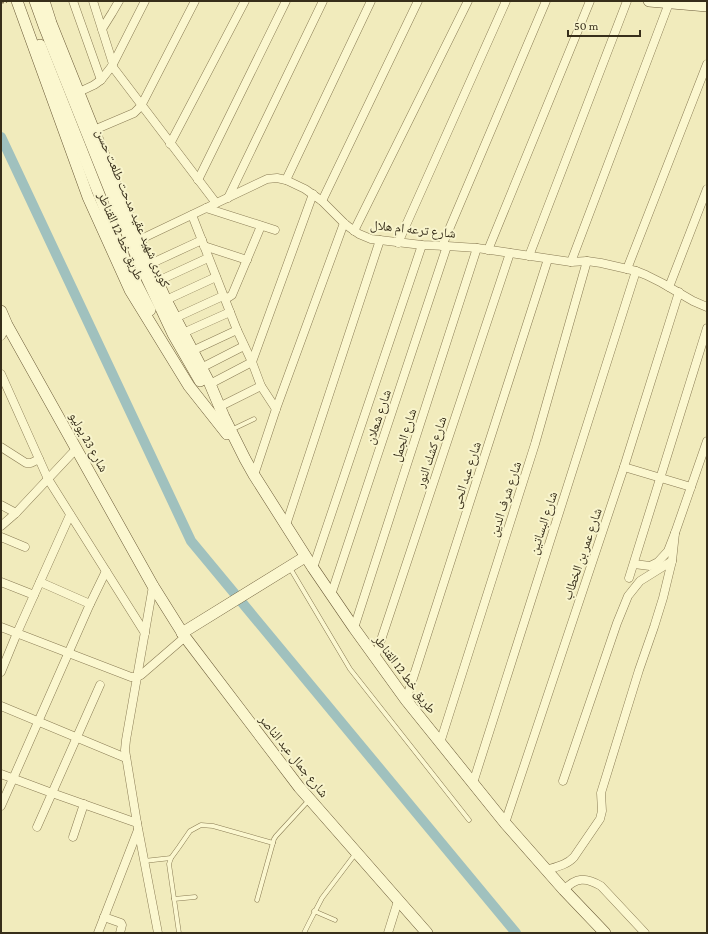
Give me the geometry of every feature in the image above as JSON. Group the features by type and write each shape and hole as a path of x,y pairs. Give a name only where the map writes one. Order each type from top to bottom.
{"main road":[{"name":"طريق خط 12 القناطر","path":"16,1 88,197 130,290 189,386 220,414 231,430 254,475 305,557 406,700 505,823 564,890 605,933"},
{"name":"كوبرى شهيد عقيد مدحت طلعت حسن","path":"25,1 32,24 127,265 156,320 220,414"},
{"name":"كوبرى شهيد عقيد مدحت طلعت حسن","path":"35,1 135,253 182,350 220,414"},
{"name":"طريق خط 12 القناطر","path":"44,1 51,23 129,218 166,300 210,384 220,414 245,458"},
{"path":"649,1 707,6"},
{"name":"شارع 23 يوليو","path":"1,311 7,325 153,586"},
{"path":"183,635 202,620 305,557"},
{"name":"شارع جمال عبد الناصر","path":"153,586 183,635 310,799 427,933"}],"street":[{"path":"73,1 101,80"},
{"path":"93,1 113,65 141,106 216,203"},
{"path":"102,29 119,1"},
{"path":"79,92 101,80 113,65 145,1"},
{"path":"94,130 134,113 141,106 195,1"},
{"path":"170,144 245,1"},
{"path":"198,180 286,1"},
{"path":"228,198 323,1"},
{"path":"286,180 371,1"},
{"path":"322,201 418,1"},
{"path":"354,231 468,1"},
{"path":"398,243 506,1"},
{"name":"شارع شعلان","path":"331,595 445,246 546,1"},
{"path":"488,250 590,1"},
{"path":"529,256 627,1"},
{"path":"571,262 669,3"},
{"path":"627,269 707,64"},
{"name":"شارع ترعه ام هلال","path":"139,240 267,179 277,178 286,180 313,194 344,223 365,237 398,243 477,248 571,262 587,261 627,269 653,278 693,301 707,306"},
{"path":"669,287 707,189"},
{"path":"210,384 252,362 313,194"},
{"path":"206,208 274,230"},
{"path":"192,215 237,330 261,386 276,409"},
{"path":"254,475 276,409 344,223"},
{"path":"175,318 232,295 261,226"},
{"path":"286,525 380,240"},
{"path":"150,264 203,243 247,260"},
{"path":"313,568 422,245"},
{"name":"شارع الجمل","path":"354,628 477,248"},
{"name":"شارع كشك النور","path":"375,658 510,253"},
{"path":"158,281 208,258"},
{"name":"شارع عبد الحى","path":"406,700 548,259"},
{"name":"شارع شرف الدين","path":"440,743 535,444 587,261"},
{"name":"شارع البساتين","path":"473,782 636,271"},
{"path":"166,300 216,277"},
{"name":"شارع عمر بن الخطاب","path":"505,823 624,467 679,292"},
{"path":"183,333 230,312"},
{"path":"1,336 7,325"},
{"path":"629,578 707,328"},
{"path":"192,351 237,330"},
{"path":"201,368 244,346"},
{"path":"1,374 48,479 145,633"},
{"path":"220,414 261,386"},
{"path":"634,564 650,566 658,562 668,551 676,533 707,440"},
{"path":"1,448 26,463 39,459"},
{"path":"1,526 16,513 77,448"},
{"path":"624,467 691,487"},
{"path":"1,505 16,513"},
{"path":"1,670 70,515"},
{"path":"546,870 564,865 571,861 600,819 602,810 601,793 638,670 663,598 672,561 676,533"},
{"path":"1,537 26,547"},
{"path":"563,781 617,623 628,596 640,580 672,561"},
{"path":"2,801 106,571"},
{"path":"1,582 34,595"},
{"path":"40,582 90,604"},
{"path":"153,586 136,677 125,750 158,933"},
{"path":"1,627 131,677 141,675 183,635"},
{"path":"37,827 100,685"},
{"path":"1,706 126,758"},
{"path":"1,774 52,794 84,804 138,826"},
{"path":"73,837 84,804"},
{"path":"98,933 138,826"},
{"path":"564,890 570,884 578,880 593,881 601,886 645,933"},
{"path":"388,933 398,901"},
{"path":"104,917 121,923 120,933"}],"lane":[{"path":"231,430 254,419"},
{"path":"289,567 350,669 469,820"},
{"path":"257,900 272,843 276,836 310,799"},
{"path":"179,933 169,864 171,858 190,831 201,825 213,826 272,843"},
{"path":"304,933 322,898 356,853"},
{"path":"144,861 171,858"},
{"path":"174,899 195,897"},
{"path":"314,911 335,920"}],"path":[{"path":"1,3 8,1"}],"waterway":[{"path":"1,137 191,541 516,933"}]}
